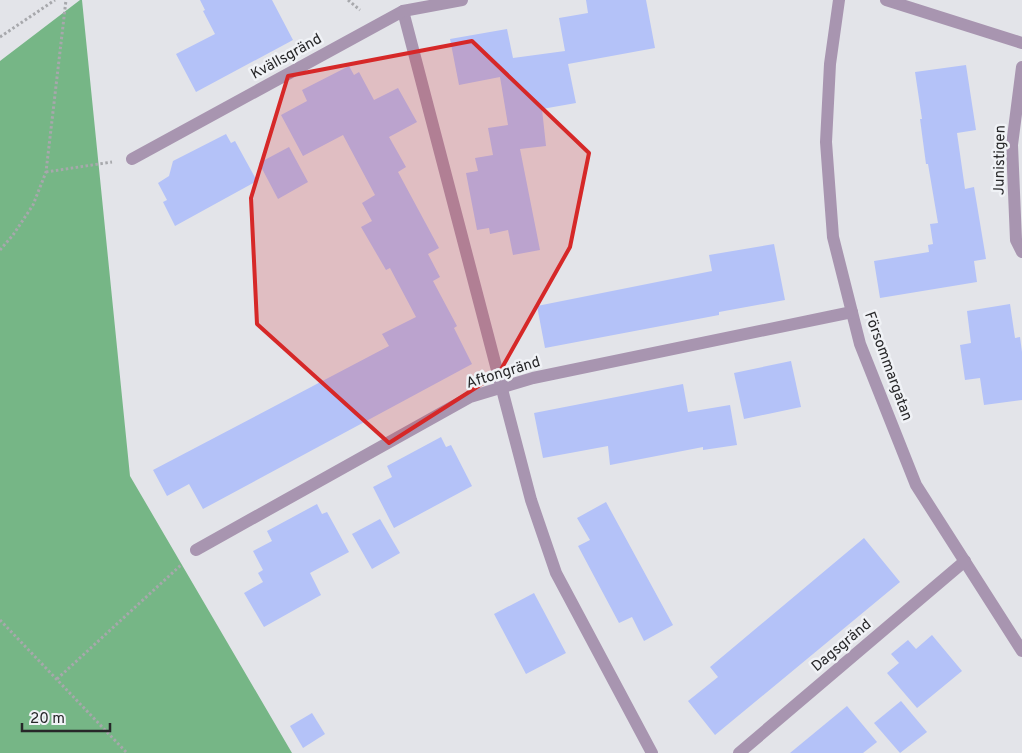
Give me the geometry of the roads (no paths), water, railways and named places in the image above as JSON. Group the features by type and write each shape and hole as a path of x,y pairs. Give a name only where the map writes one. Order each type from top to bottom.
{"street":[{"name":"Kvällsgränd","path":"132,159 403,11 462,0"},
{"name":"Försommargatan","path":"839,0 830,64 826,142 833,237 860,344 916,485 1022,651"},
{"path":"886,0 1022,43"},
{"path":"403,11 531,500 556,573 652,753"},
{"name":"Junistigen","path":"1022,67 1012,145 1016,240 1022,252"},
{"name":"Aftongränd","path":"196,550 470,397 533,378 852,312"},
{"name":"Dagsgränd","path":"739,753 965,561"}]}
